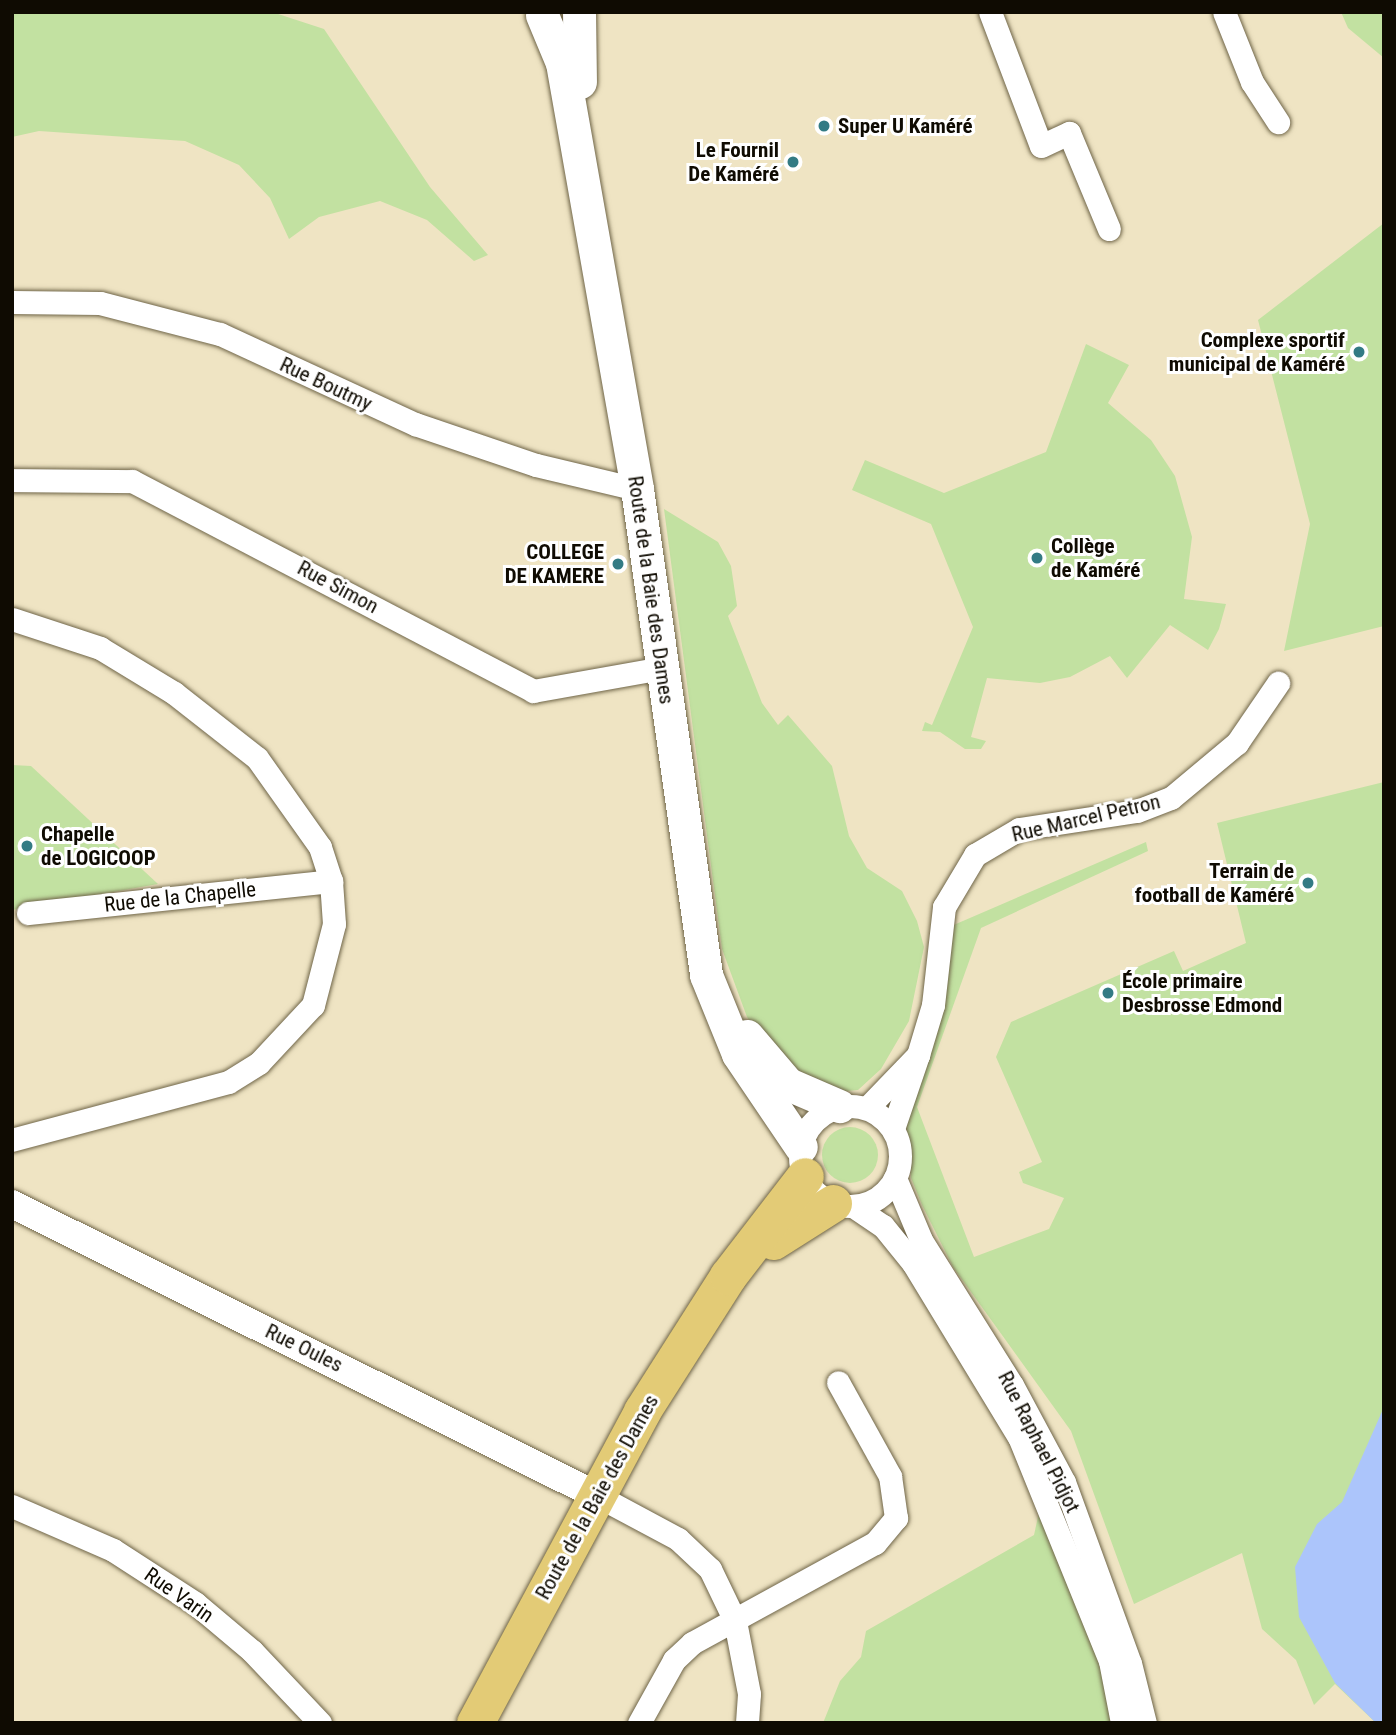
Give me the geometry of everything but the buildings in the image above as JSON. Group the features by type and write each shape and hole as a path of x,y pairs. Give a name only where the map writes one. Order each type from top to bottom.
{"main road":[{"name":"Route de la Baie des Dames","path":"579,12 576,57 652,485 717,972 753,1051 788,1084 853,1107"},
{"name":"Route de la Baie des Dames","path":"475,1723 596,1495 728,1276 803,1161 738,1054 706,975 637,489 562,63 545,13"},
{"name":"Route de la Baie des Dames","path":"728,1276 843,1204"}],"street":[{"path":"990,12 1041,146 1069,133 1109,229"},
{"path":"1224,12 1252,82 1278,122"},
{"name":"Rue Boutmy","path":"12,302 100,303 220,334 415,424 537,465 637,489"},
{"name":"Rue Simon","path":"12,480 132,481 533,691 662,668"},
{"path":"12,619 100,648 174,693 257,758 320,847 331,881 329,964 313,1005 259,1063 228,1082 12,1140"},
{"name":"Rue Marcel Petron","path":"893,1129 933,1005 944,908 975,855 1027,827 1137,811 1171,799 1237,743 1278,682"},
{"name":"Rue de la Chapelle","path":"28,913 331,881"},
{"name":"Rue Marcel Petron","path":"853,1107 918,1055"},
{"path":"853,1107 893,1129 900,1153 895,1178 878,1198 843,1204 803,1161 814,1121 853,1107"},
{"name":"Rue Raphael Pidjot","path":"895,1178 921,1240 1012,1385 1064,1482 1130,1663 1145,1723"},
{"name":"Rue Oules","path":"12,1204 596,1495"},
{"name":"Rue Raphael Pidjot","path":"843,1204 883,1226 913,1263 1019,1437 1110,1661 1122,1723"},
{"path":"639,1723 674,1660 735,1621 875,1543 896,1518 890,1476 838,1382"},
{"path":"596,1495 678,1539 710,1569 735,1621 749,1694 747,1723"},
{"name":"Rue Varin","path":"12,1506 113,1550 195,1603 252,1651 320,1723"}],"green space":[{"path":"12,12 272,12 324,29 430,187 488,255 474,261 427,220 380,201 319,217 289,239 270,198 239,165 185,141 39,131 12,137"},
{"path":"1341,12 1384,12 1384,58 1348,28"},
{"path":"1384,223 1384,626 1284,651 1310,524 1258,320"},
{"path":"1086,344 1129,365 1108,403 1151,440 1175,476 1192,537 1184,599 1226,604 1219,629 1208,650 1170,625 1127,678 1110,656 1070,677 1040,683 987,678 971,737 986,741 981,749 965,749 940,732 922,731 925,722 932,725 973,627 931,524 852,490 865,460 944,493 1046,452"},
{"path":"664,509 718,542 731,566 737,606 728,616 762,703 778,725 788,715 832,766 849,836 867,868 902,891 917,921 924,947 909,1021 881,1069 858,1090 825,1093 777,1062 747,1017 722,949"},
{"path":"12,765 31,766 158,884 12,910"},
{"path":"1384,782 1384,1723 1376,1723 1335,1684 1314,1705 1296,1660 1262,1629 1242,1553 1134,1604 1071,1431 953,1267 922,1205 911,1178 906,1124 944,985 949,927 1146,842 1148,851 981,928 917,1107 974,1257 1049,1229 1064,1198 1023,1183 1019,1172 1042,1162 996,1057 1011,1022 1174,951 1183,971 1246,943 1217,823"},
{"path":"850,1127 861,1129 870,1135 876,1144 876,1166 870,1175 861,1181 850,1183 839,1181 830,1175 824,1166 822,1155 824,1144 830,1135 839,1129"},
{"path":"1041,1503 1094,1633 1116,1723 823,1723 840,1681 861,1657 866,1631 1034,1535"}],"water":[{"path":"1384,1407 1384,1723 1376,1723 1335,1683 1299,1617 1295,1567 1317,1524 1342,1502"}],"place":[{"name":"Super U Kaméré","path":"824,126"},
{"name":"Le Fournil De Kaméré","path":"793,162"},
{"name":"Complexe sportif municipal de Kaméré","path":"1359,352"},
{"name":"Collège de Kaméré","path":"1037,558"},
{"name":"COLLEGE DE KAMERE","path":"618,564"},
{"name":"Chapelle de LOGICOOP","path":"27,846"},
{"name":"Terrain de football de Kaméré","path":"1308,883"},
{"name":"École primaire Desbrosse Edmond","path":"1108,993"}]}
